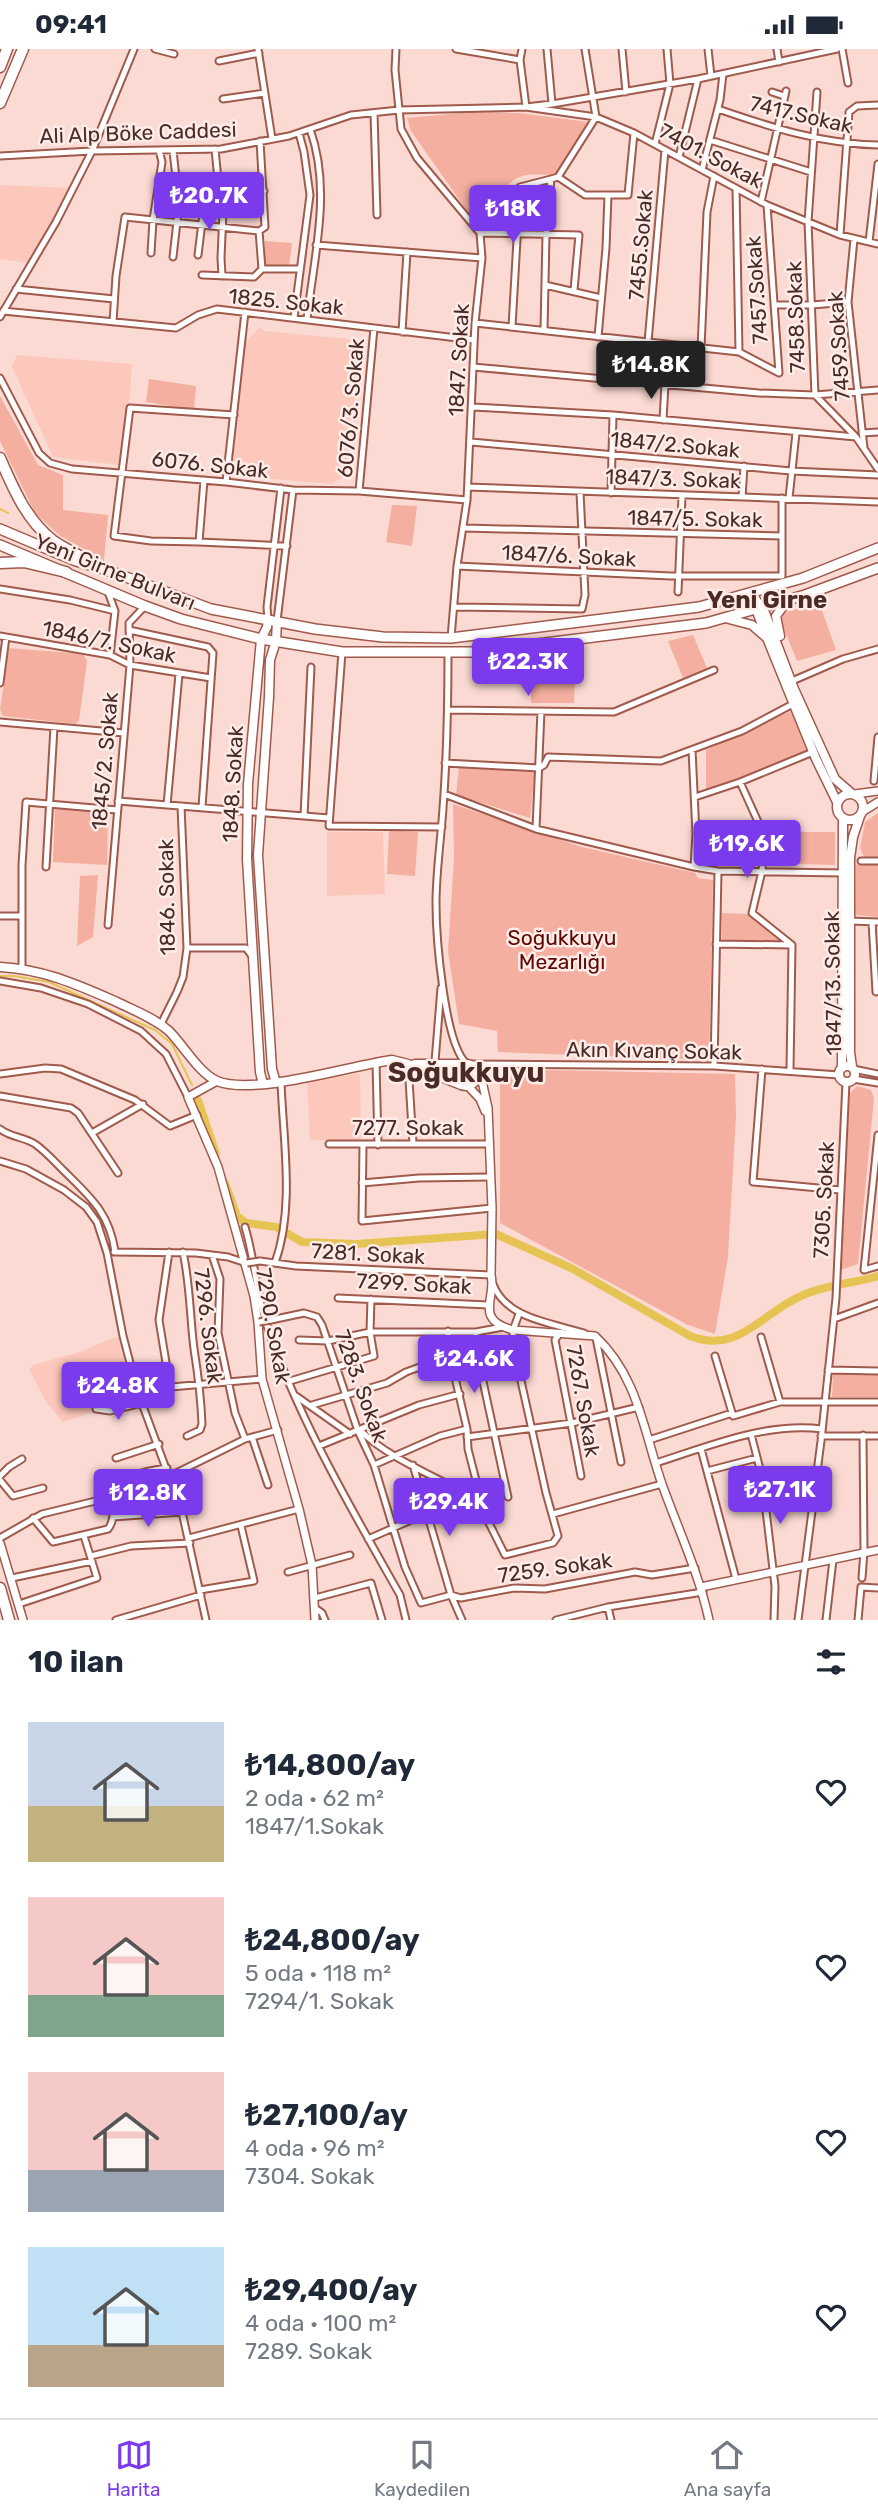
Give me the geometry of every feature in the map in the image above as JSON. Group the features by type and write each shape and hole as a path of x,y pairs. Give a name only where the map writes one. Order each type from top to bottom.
{"highway":[{"path":"0,67 7,49"},
{"path":"0,103 23,49"},
{"path":"0,458 17,496 37,525 54,541 110,571"},
{"path":"0,563 24,562 66,572"},
{"path":"0,1588 9,1620"}],"main road":[{"name":"Yeni Girne Bulvarı","path":"0,529 76,561 211,609 315,629 383,637 451,638 699,607 803,578 878,548"},
{"name":"Yeni Girne Bulvarı","path":"0,545 145,606 210,628 342,652 448,653 614,636 706,623 787,601 877,571"},
{"path":"751,594 759,609 782,656 835,779 862,799 861,814 852,820 843,818 837,811 837,802 793,703 767,638 759,609"},
{"path":"782,656 783,647 776,616 787,601"},
{"path":"722,618 751,625 767,638"},
{"name":"1848. Sokak","path":"263,1084 252,956 247,810 261,639 273,621"},
{"name":"1848. Sokak","path":"273,621 276,641 270,660 258,866 272,1069 278,1082"},
{"path":"837,802 843,795 853,793"},
{"name":"1847/13. Sokak","path":"849,1081 853,1068 850,1052 850,858 853,837 861,814"},
{"name":"1847/13. Sokak","path":"840,1071 843,818"},
{"path":"0,967 22,968 59,977 161,1024 194,1061 217,1081 243,1086 263,1084 392,1060 465,1086 475,1082 477,1071 466,1063 408,1064"},
{"path":"465,1086 454,1075 456,1068 466,1063"},
{"path":"849,1081 840,1071 853,1068"}],"street":[{"path":"2,314 56,222 92,151 134,49"},
{"path":"155,49 174,54"},
{"path":"396,49 401,129 417,158 480,233 579,235 574,290"},
{"path":"456,49 520,60"},
{"path":"522,49 520,60 526,107 698,79 779,62 808,52 839,49 848,83"},
{"path":"547,49 552,104"},
{"path":"544,330 546,235 554,178 596,117 585,49"},
{"path":"622,49 626,92"},
{"path":"655,144 670,84 667,49"},
{"path":"708,49 711,76"},
{"path":"777,49 779,62"},
{"path":"219,61 259,51 272,139"},
{"path":"702,170 718,109 723,74"},
{"path":"679,157 698,79"},
{"name":"7457.Sokak","path":"739,352 779,373 764,203 785,93 772,92"},
{"name":"7458.Sokak","path":"817,92 808,222 815,395 859,435"},
{"path":"223,99 265,93"},
{"path":"840,235 848,114 852,108 878,105"},
{"name":"Ali Alp Böke Caddesi","path":"0,156 215,149 272,139 351,115 399,110 526,107"},
{"name":"7401. Sokak","path":"526,107 596,117 634,133 764,203 840,235 878,244"},
{"name":"7417.Sokak","path":"718,109 777,129 846,145 878,145"},
{"path":"374,113 377,215"},
{"path":"307,319 322,192 316,144 310,129"},
{"path":"294,318 310,195 299,132"},
{"path":"491,233 499,207 520,187 554,178 585,195 628,195 634,133"},
{"path":"710,140 771,157 811,172"},
{"path":"113,322 125,217 223,225 259,231 265,227 260,141"},
{"path":"215,149 218,180 224,189 220,258 222,276"},
{"name":"7455.Sokak","path":"648,342 665,150"},
{"path":"151,253 162,162 159,151"},
{"path":"173,151 179,204 173,257"},
{"path":"869,242 878,164"},
{"path":"701,348 707,212 714,176"},
{"path":"198,255 203,214 218,180"},
{"path":"512,327 520,187"},
{"path":"475,323 739,352 736,188"},
{"path":"224,189 264,191"},
{"path":"598,337 608,195"},
{"path":"259,231 262,269"},
{"name":"1847. Sokak","path":"451,638 468,487 475,323 482,258 480,233"},
{"name":"7459.Sokak","path":"854,239 848,302 859,435 864,451 878,469"},
{"path":"316,245 482,258"},
{"path":"402,332 407,252"},
{"path":"202,275 254,277 262,269 300,269"},
{"path":"545,285 601,297"},
{"path":"16,289 114,299"},
{"path":"774,305 848,302"},
{"name":"1825. Sokak","path":"2,314 176,328 198,315 217,309 474,340"},
{"path":"226,482 245,312"},
{"name":"6076/3. Sokak","path":"359,491 374,328"},
{"path":"613,379 615,338"},
{"path":"474,367 759,393 815,395 878,390"},
{"name":"6076. Sokak","path":"0,378 39,453 50,463 72,469 293,490 359,491 467,500"},
{"path":"663,420 665,384"},
{"path":"473,407 613,415 796,433 859,435 878,432"},
{"path":"234,415 131,408 114,536 150,541 287,546"},
{"path":"611,493 613,415"},
{"path":"782,536 796,433"},
{"name":"1847/2.Sokak","path":"471,442 791,471 878,475"},
{"path":"742,497 744,466"},
{"path":"199,543 204,480"},
{"name":"1847/3. Sokak","path":"468,487 878,502"},
{"name":"1848. Sokak","path":"273,621 267,607 281,488"},
{"name":"1848. Sokak","path":"273,621 287,546 293,490"},
{"path":"455,607 582,610 585,595 580,492"},
{"path":"678,592 682,496"},
{"name":"1847/5. Sokak","path":"465,528 782,536 782,576 680,576"},
{"name":"1847/6. Sokak","path":"457,566 680,576"},
{"path":"0,589 70,600 115,611"},
{"path":"106,589 115,611 110,655"},
{"path":"145,606 129,623 129,630 208,647 213,653 202,807"},
{"name":"1845/2. Sokak","path":"108,925 130,665 129,630"},
{"path":"0,683 3,637"},
{"name":"1846/7. Sokak","path":"3,637 110,655 130,665 211,678"},
{"path":"792,681 843,659 878,649"},
{"path":"342,652 329,826 442,827"},
{"path":"448,653 444,794 436,903 442,982 457,1051 466,1063"},
{"path":"304,816 311,667"},
{"path":"448,710 614,712 714,670"},
{"path":"167,805 179,674"},
{"path":"445,763 539,768 548,757 661,761 742,731 793,703"},
{"path":"536,829 541,711"},
{"path":"0,722 124,733"},
{"path":"46,867 54,727"},
{"path":"874,781 878,737"},
{"path":"692,750 695,797 694,867"},
{"path":"695,797 813,752"},
{"path":"740,782 764,835 762,871 752,913 792,945"},
{"path":"853,793 878,791"},
{"path":"444,794 536,829 694,867 718,871 843,873"},
{"path":"118,801 329,818"},
{"path":"22,968 26,802 117,810"},
{"path":"861,814 878,803"},
{"name":"1846. Sokak","path":"161,1024 180,985 187,948 181,806"},
{"path":"861,861 878,861"},
{"path":"714,1066 718,871"},
{"path":"0,916 22,916"},
{"path":"849,921 875,922 876,992"},
{"path":"716,944 792,945"},
{"path":"790,1070 792,945"},
{"path":"187,948 246,948 252,956"},
{"name":"7290. Sokak","path":"0,981 41,988 88,1004 141,1031 166,1054 197,1115 218,1167 246,1263 259,1322 262,1378 312,1565 315,1620"},
{"path":"434,1074 442,982"},
{"path":"376,1062 378,1145"},
{"name":"Akın Kıvanç Sokak","path":"466,1063 714,1066 840,1071"},
{"path":"408,1064 414,1144"},
{"path":"0,1074 45,1068 61,1069 143,1104 170,1126 197,1115"},
{"path":"853,1068 878,1075"},
{"path":"762,1069 753,1182 840,1190"},
{"path":"477,1071 486,1094 493,1284 502,1301 519,1314 594,1336 619,1363 640,1406 662,1484 695,1568 709,1620"},
{"path":"188,1097 217,1081"},
{"path":"849,1081 878,1083"},
{"name":"7305. Sokak","path":"798,1620 836,1298 840,1190 849,1081"},
{"path":"275,1263 284,1216 278,1082"},
{"path":"465,1086 480,1099 488,1127"},
{"path":"0,1096 71,1108 78,1113 118,1173"},
{"path":"92,1133 143,1104"},
{"path":"0,1129 34,1143 85,1191 108,1222 115,1251"},
{"path":"878,1135 864,1270 878,1266"},
{"name":"7277. Sokak","path":"329,1144 488,1144"},
{"path":"363,1145 362,1221 492,1208"},
{"path":"0,1161 43,1177 86,1207 97,1223 107,1252 123,1336 138,1390 183,1512 206,1620"},
{"path":"362,1183 419,1178 489,1177"},
{"path":"245,1227 252,1249 260,1306 296,1396 318,1446 400,1595 406,1620"},
{"path":"107,1252 183,1252 246,1263"},
{"path":"169,1252 159,1319 170,1387"},
{"name":"7296. Sokak","path":"183,1252 194,1349 201,1383 202,1424 200,1430 187,1436"},
{"path":"212,1255 220,1279 218,1333 235,1413 245,1439"},
{"name":"7281. Sokak","path":"246,1263 260,1261 296,1266 491,1275"},
{"path":"493,1284 488,1305 492,1317 503,1327 594,1336"},
{"name":"7299. Sokak","path":"338,1298 488,1305"},
{"path":"290,1381 374,1356 370,1332 372,1299"},
{"path":"834,1319 878,1303"},
{"name":"7283. Sokak","path":"259,1322 304,1314 317,1317 374,1465 405,1567 421,1604"},
{"path":"448,1331 450,1356 479,1492 488,1521 505,1555 553,1543 558,1536 513,1345 513,1330 519,1314"},
{"path":"299,1340 328,1341 370,1332 476,1332 503,1327"},
{"path":"476,1332 478,1363 508,1497"},
{"name":"7267. Sokak","path":"559,1334 555,1340 581,1475"},
{"path":"594,1336 621,1462"},
{"path":"761,1337 780,1402"},
{"path":"312,1405 387,1383 406,1372 450,1356"},
{"path":"715,1356 733,1416 780,1402 878,1402"},
{"path":"828,1370 878,1371"},
{"path":"138,1390 262,1378"},
{"path":"318,1446 419,1405 460,1394"},
{"path":"296,1396 350,1434"},
{"path":"96,1409 110,1411 142,1403"},
{"path":"467,1437 572,1423 640,1406"},
{"path":"649,1440 732,1413"},
{"path":"656,1463 751,1434 799,1426 822,1432 878,1436"},
{"path":"374,1465 440,1436 467,1429"},
{"path":"170,1476 245,1439 278,1430"},
{"path":"359,1431 396,1456 469,1495 479,1492"},
{"path":"751,1434 762,1477 773,1571 774,1620"},
{"path":"862,1578 863,1436"},
{"path":"252,1437 268,1485"},
{"path":"116,1458 159,1444"},
{"path":"701,1449 736,1579"},
{"path":"707,1471 757,1458"},
{"path":"22,1459 9,1467 0,1478 13,1496 43,1488"},
{"path":"413,1465 451,1595 461,1620"},
{"path":"33,1518 53,1542 108,1529 111,1527 116,1496 122,1483 145,1472 167,1468"},
{"path":"553,1514 662,1484"},
{"path":"23,1620 0,1540 33,1518 85,1502 116,1496"},
{"path":"12,1578 92,1559 131,1546 190,1541 299,1509"},
{"path":"113,1517 183,1512"},
{"path":"368,1539 427,1513"},
{"path":"116,1620 201,1593 254,1581 241,1526"},
{"path":"19,1604 95,1580 97,1575 84,1536"},
{"path":"556,1620 878,1550"},
{"path":"288,1572 350,1555"},
{"path":"826,1620 833,1560"},
{"name":"7259. Sokak","path":"421,1604 451,1595 461,1598 514,1588 545,1589 635,1571 652,1575 695,1568"},
{"path":"315,1598 371,1583 382,1620"},
{"path":"858,1620 861,1587 878,1588"},
{"path":"608,1607 611,1620"},
{"path":"316,1608 325,1620"},
{"path":"146,1611 149,1620"}],"shaded area":[{"path":"0,185 72,188 27,263 0,259"},
{"path":"260,327 265,331 348,339 357,348 359,356 347,471 343,477 331,484 248,477 236,469 233,454 246,342"},
{"path":"17,355 132,364 119,465 53,457 12,367"},
{"path":"327,832 383,832 385,894 327,896"},
{"path":"360,1073 361,1141 310,1140 307,1082"},
{"path":"118,1336 131,1393 104,1400 91,1406 94,1412 63,1422 46,1402 29,1369 33,1365 77,1353"}],"green space":[{"path":"472,112 519,113 588,122 555,175 526,175 510,182 504,188 494,203 485,227 470,215 411,131 407,118"},
{"path":"265,241 292,243 289,267 265,265"},
{"path":"149,379 196,386 194,410 146,402"},
{"path":"0,396 38,465 63,475 63,510 108,515 104,560 59,535 35,513 0,441"},
{"path":"392,505 417,506 412,546 386,542"},
{"path":"819,602 836,650 797,661 781,622 783,613"},
{"path":"693,635 707,668 683,678 668,641"},
{"path":"9,648 83,654 87,661 79,721 75,724 3,716 0,710"},
{"path":"576,651 574,703 531,703 530,658"},
{"path":"791,711 809,749 706,793 706,750"},
{"path":"459,766 535,771 530,818 456,795"},
{"name":"Soğukkuyu Mezarlığı","path":"453,804 582,847 695,873 698,878 713,880 709,1060 498,1052 497,1031 459,1024 448,951 454,857"},
{"path":"55,808 108,813 107,865 53,862"},
{"path":"878,813 878,857 864,857 860,848 865,822"},
{"path":"389,830 418,832 415,876 387,874"},
{"path":"771,832 835,832 835,865 768,863"},
{"path":"856,865 878,865 878,917 855,915"},
{"path":"98,875 93,937 77,946 80,876"},
{"path":"722,913 749,914 782,942 722,941"},
{"path":"500,1069 735,1074 736,1116 728,1256 715,1334 688,1325 500,1223"},
{"path":"857,1086 871,1090 874,1098 858,1264 841,1270 850,1093"},
{"path":"833,1374 878,1374 878,1397 832,1397"}],"waterway":[{"path":"0,509 8,513"},
{"path":"0,976 49,982 155,1030 172,1044 192,1085"},
{"path":"198,1100 216,1154"},
{"path":"225,1183 237,1216 246,1223 276,1227 302,1242 356,1244 496,1234 573,1269 690,1336 707,1340 723,1340 736,1336 803,1295 878,1276"}],"district":[{"name":"Yeni Girne","path":"767,600"},
{"name":"Soğukkuyu","path":"466,1072"}]}
